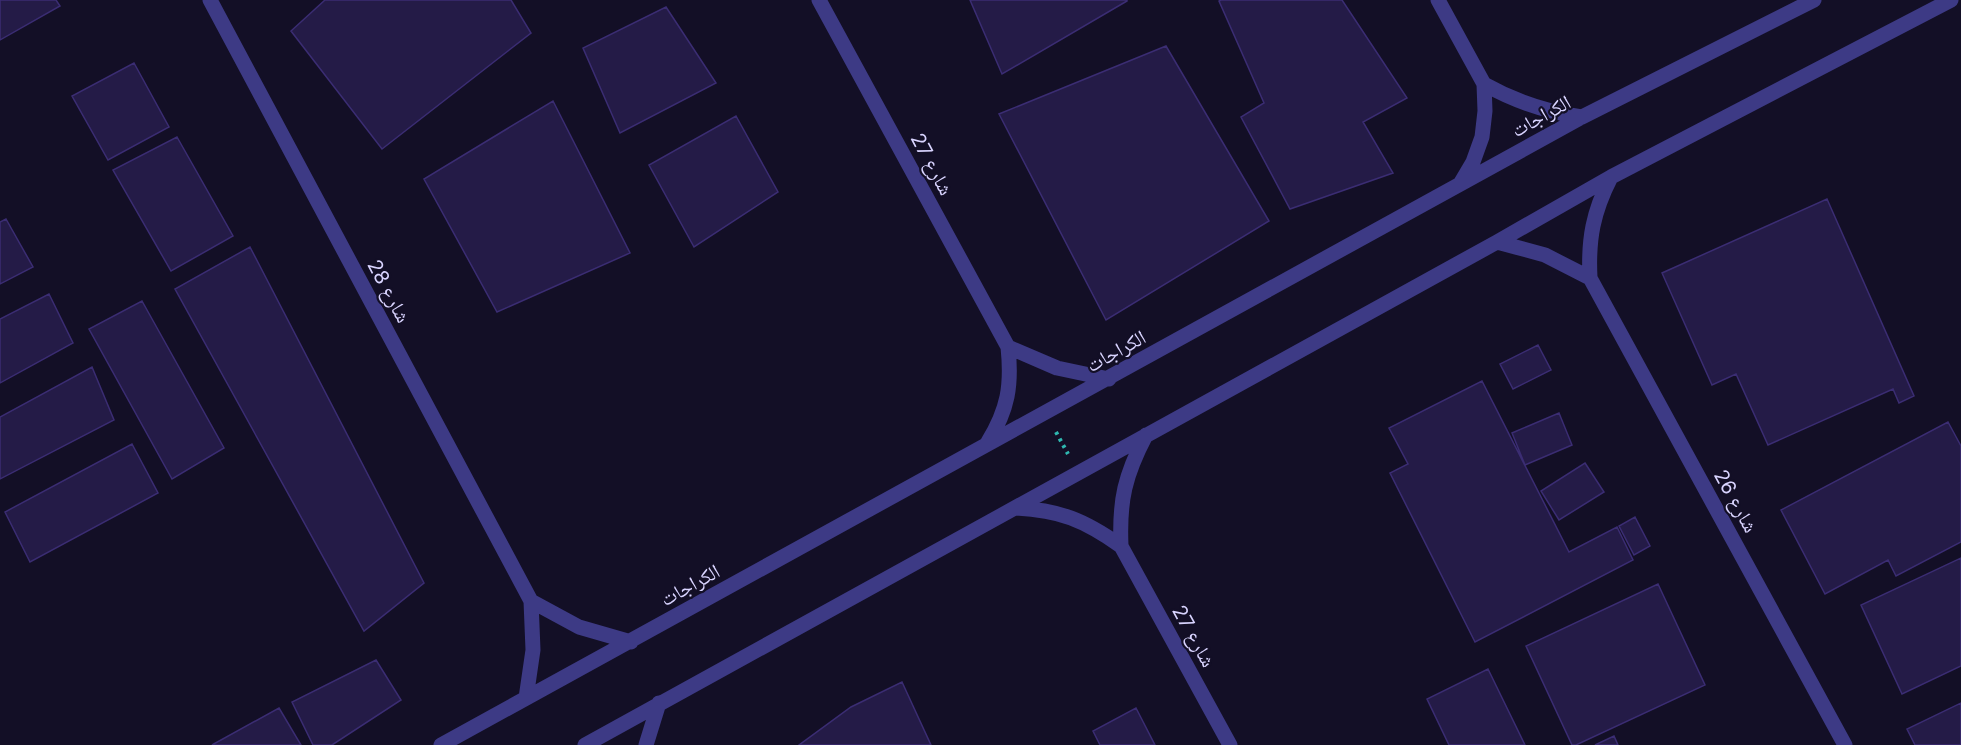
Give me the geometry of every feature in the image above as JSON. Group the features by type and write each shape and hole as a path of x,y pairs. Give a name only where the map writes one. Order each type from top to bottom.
{"street":[{"name":"شارع 28","path":"210,0 531,601 533,650 526,698"},
{"name":"شارع 27","path":"819,0 1008,347 1011,373 1008,398 1000,422 987,444"},
{"path":"1438,0 1484,84 1485,111 1482,138 1473,162 1459,185"},
{"name":"الكراجات","path":"441,745 1582,117 1814,0"},
{"path":"585,745 1611,177 1951,0"},
{"path":"1484,84 1507,97 1531,106 1582,117"},
{"name":"شارع 26","path":"1611,177 1599,200 1592,226 1589,252 1590,278 1845,745"},
{"path":"1497,242 1545,255 1590,278"},
{"path":"1008,347 1057,368 1109,379"},
{"name":"شارع 27","path":"1121,546 1120,518 1124,489 1133,461 1146,435"},
{"name":"شارع 27","path":"1013,507 1042,509 1070,517 1097,529 1121,546 1230,745"},
{"path":"531,601 579,627 631,642"},
{"path":"646,745 659,703"}],"path":[{"path":"1046,413 1078,472"}],"building":[{"path":"0,0 56,0 60,6 0,40"},
{"path":"325,0 511,0 531,33 382,149 291,31"},
{"path":"970,0 1127,0 1127,1 1002,74"},
{"path":"1342,0 1407,98 1363,122 1393,173 1290,209 1241,117 1264,103 1219,1"},
{"path":"666,7 716,83 620,133 583,48"},
{"path":"1166,46 1269,221 1106,320 999,114"},
{"path":"134,63 169,127 108,160 72,96"},
{"path":"553,101 630,253 497,312 424,179"},
{"path":"736,116 778,192 694,247 649,165"},
{"path":"177,137 233,236 171,271 113,170"},
{"path":"1827,199 1914,396 1899,403 1893,389 1768,445 1736,374 1712,385 1662,273"},
{"path":"6,219 33,267 0,284 0,222"},
{"path":"250,247 424,583 364,631 175,289"},
{"path":"49,294 73,343 0,383 0,319"},
{"path":"142,301 224,448 172,479 89,329"},
{"path":"1538,345 1551,370 1513,389 1500,364"},
{"path":"92,367 114,420 0,479 0,417"},
{"path":"1482,381 1569,552 1617,527 1633,560 1475,642 1390,473 1408,464 1389,428"},
{"path":"1559,413 1572,445 1525,465 1512,433"},
{"path":"1948,422 1961,446 1961,542 1896,576 1888,560 1825,594 1781,510"},
{"path":"132,444 158,493 30,562 5,512"},
{"path":"1585,463 1604,492 1559,520 1541,491"},
{"path":"1635,517 1650,546 1634,555 1619,526"},
{"path":"1961,558 1961,666 1902,694 1861,605"},
{"path":"1658,584 1705,685 1572,745 1526,646"},
{"path":"376,660 401,700 332,745 313,745 292,702"},
{"path":"1488,669 1525,745 1449,745 1427,699"},
{"path":"902,682 931,745 799,745 851,707"},
{"path":"1961,703 1961,745 1915,745 1907,729"},
{"path":"279,708 301,745 212,745"},
{"path":"1136,708 1155,745 1100,745 1093,731"},
{"path":"1614,736 1618,745 1595,745"}]}
